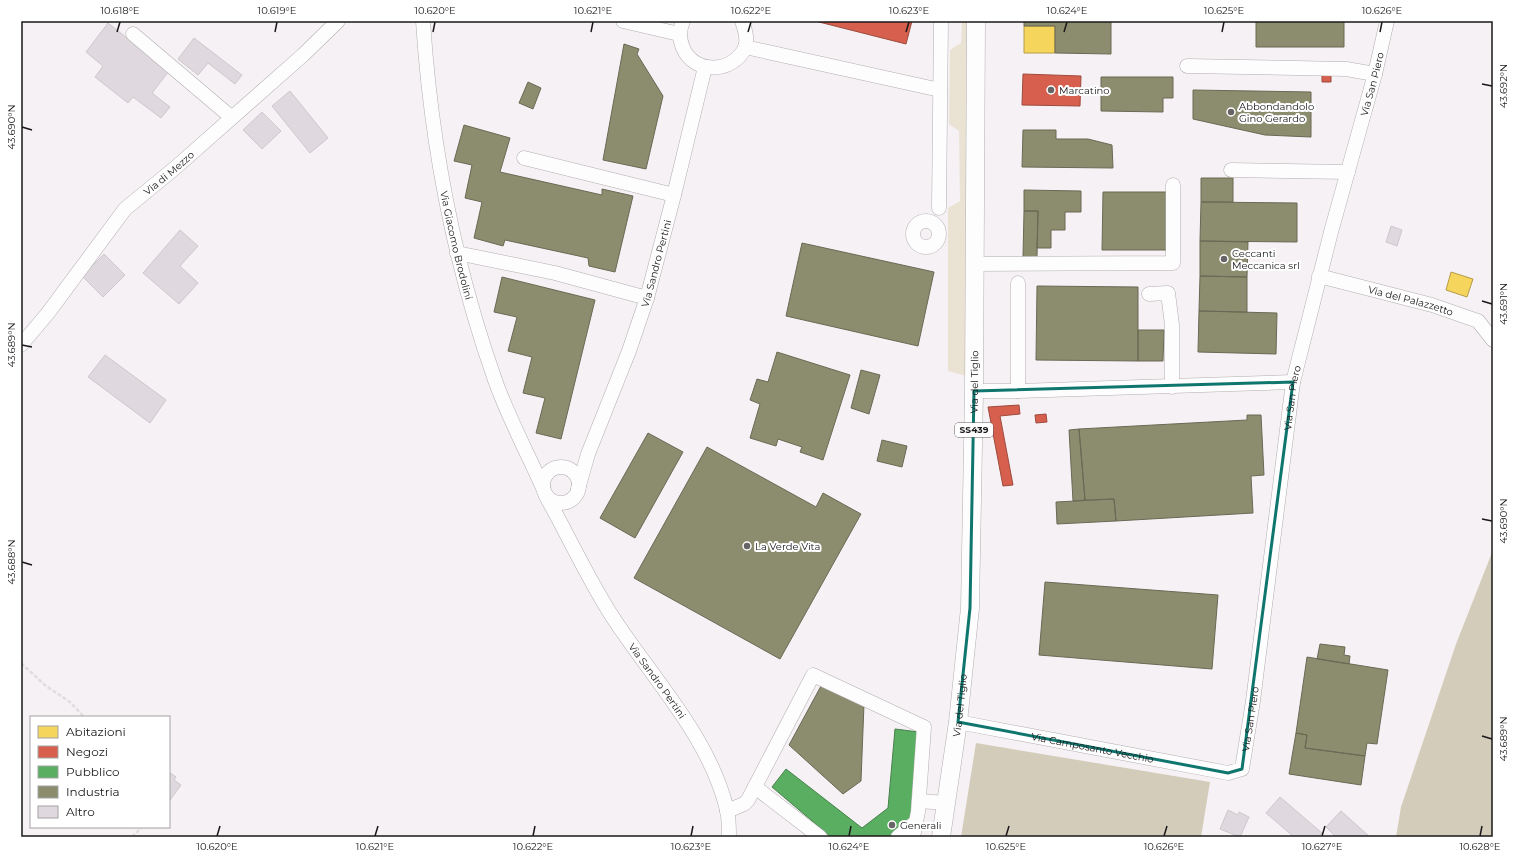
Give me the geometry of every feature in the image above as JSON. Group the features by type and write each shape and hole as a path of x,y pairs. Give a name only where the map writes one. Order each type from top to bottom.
{"main road":[{"name":"Via del Tiglio","path":"941,837 958,722 970,608 974,391 976,21"}],"street":[{"name":"Via di Mezzo","path":"21,345 48,313 124,209 175,168 303,55 338,21"},
{"name":"Via Giacomo Brodolini","path":"423,21 427,76 439,165 462,274 496,380 544,492"},
{"path":"623,21 681,28 680,41 686,54 696,64 705,67 718,68 732,62 745,47 746,32 742,21"},
{"path":"939,232 934,223 925,221 919,222 912,234 917,244 926,248 937,242 939,232 941,21"},
{"name":"Via San Piero","path":"1228,773 1242,769 1253,701 1293,382 1319,276 1375,74 1387,21"},
{"path":"134,34 231,117"},
{"path":"745,47 940,90"},
{"path":"1187,66 1346,69 1375,74"},
{"name":"Via Sandro Pertini","path":"566,532 566,516 569,507 576,493 588,454 629,351 647,298 705,67"},
{"path":"524,158 674,195"},
{"path":"1231,170 1348,172"},
{"path":"975,264 1173,263 1173,185"},
{"path":"925,221 935,214 939,208"},
{"path":"457,253 555,273 647,298"},
{"name":"Via del Palazzetto","path":"1319,276 1432,305 1478,321 1493,340"},
{"path":"1018,283 1018,391"},
{"path":"1150,294 1168,293 1172,325 1172,387"},
{"path":"974,391 1172,387 1293,382"},
{"path":"530,458 543,467 558,467 566,467 572,470 577,476 579,482 576,493 570,501 559,503 554,502 544,492 543,481 545,475 550,470 558,467 577,462 588,454"},
{"name":"Via Sandro Pertini","path":"544,492 588,577 610,614 700,744 720,786 727,811 729,837"},
{"path":"727,811 744,804 748,800 814,675 924,727 919,801 913,837"},
{"name":"Via Camposanto Vecchio","path":"958,722 1228,773"},
{"path":"755,787 820,837"},
{"path":"919,801 946,803"},
{"path":"898,837 916,822"}],"path":[{"path":"21,664 46,686 70,702 83,716"},
{"path":"132,837 141,828"}],"highlighted area":[{"path":"1293,382 1242,769 1228,773 958,722 970,608 974,391"}],"shaded area":[{"path":"962,21 969,21 966,376 948,371 948,208 960,201 959,131 949,124 950,50 961,43"},
{"path":"1493,550 1493,837 1396,837 1401,807 1456,644"},
{"path":"976,743 1210,782 1201,837 961,837"}],"building: Abitazioni":[{"path":"1024,26 1055,26 1055,53 1024,53"},
{"path":"1451,272 1473,279 1467,297 1446,290"}],"building: Negozi":[{"path":"815,21 912,21 906,44"},
{"name":"Marcatino","path":"1023,74 1081,76 1080,106 1022,105"},
{"path":"1322,74 1331,74 1331,82 1322,82"},
{"path":"1019,405 1020,414 1000,416 1013,485 1003,486 988,407"},
{"path":"1046,414 1047,422 1036,423 1035,415"}],"building: Pubblico":[{"path":"895,729 919,732 913,820 890,837 831,837 772,787 786,769 862,828 888,808"}],"building: Industria":[{"path":"1024,21 1111,21 1111,54 1055,53 1055,26 1024,26"},
{"path":"1256,21 1344,21 1344,47 1256,47"},
{"path":"624,44 639,49 637,54 663,96 646,169 603,160"},
{"path":"1101,77 1173,77 1173,98 1163,98 1163,112 1101,111"},
{"path":"528,82 541,88 533,109 519,103"},
{"path":"1193,90 1311,92 1311,137 1265,135 1193,119"},
{"path":"464,125 510,138 500,172 602,195 602,189 633,196 615,272 589,266 588,258 505,240 503,246 474,238 482,202 465,198 472,165 454,161"},
{"path":"1023,130 1056,130 1056,139 1088,139 1112,145 1113,168 1022,167"},
{"path":"1201,178 1233,178 1233,202 1201,202"},
{"path":"1024,190 1081,191 1081,212 1065,212 1065,230 1051,230 1051,248 1037,248 1038,211 1024,211"},
{"path":"1103,192 1167,192 1167,250 1102,250"},
{"path":"1201,202 1297,203 1297,242 1200,241"},
{"path":"1024,211 1038,211 1037,257 1023,257"},
{"name":"Ceccanti Meccanica srl","path":"1200,241 1248,242 1247,277 1200,276"},
{"path":"802,243 934,272 918,346 786,316"},
{"path":"1200,276 1247,277 1247,312 1199,311"},
{"path":"502,277 595,300 561,439 536,433 545,398 523,393 532,357 508,351 517,317 494,312"},
{"path":"1037,286 1138,287 1138,361 1036,360"},
{"path":"1199,311 1277,313 1276,354 1198,352"},
{"path":"1138,330 1164,330 1163,361 1138,361"},
{"path":"777,352 850,375 823,460 800,452 802,447 778,439 776,446 750,438 760,404 750,400 757,379 768,382"},
{"path":"861,370 880,375 869,414 851,408"},
{"path":"1247,415 1261,415 1264,475 1251,476 1253,513 1116,521 1114,499 1085,500 1079,429 1247,420"},
{"path":"1079,429 1085,500 1073,501 1069,430"},
{"path":"648,433 683,452 635,538 600,518"},
{"path":"882,440 907,446 902,467 877,461"},
{"name":"La Verde Vita","path":"707,447 816,507 823,493 861,514 780,659 634,578"},
{"path":"1114,499 1116,521 1057,524 1056,502"},
{"path":"1045,582 1218,595 1212,669 1039,655"},
{"path":"1320,644 1345,647 1344,655 1350,656 1349,664 1317,659"},
{"path":"1307,657 1388,670 1377,744 1367,743 1365,756 1305,748 1307,735 1296,733"},
{"path":"821,686 864,704 861,781 843,794 789,745"},
{"path":"1296,733 1307,735 1305,748 1365,756 1361,785 1289,774"}],"building: Altro":[{"path":"108,23 169,71 152,93 170,107 161,118 133,97 128,103 95,77 103,66 86,52"},
{"path":"194,38 242,75 235,84 208,63 198,75 178,59"},
{"path":"290,91 328,138 310,153 272,106"},
{"path":"262,112 281,131 262,149 243,130"},
{"path":"1391,226 1402,230 1397,246 1386,242"},
{"path":"180,230 198,246 180,266 198,283 179,304 143,273"},
{"path":"104,254 125,275 103,297 82,276"},
{"path":"105,355 166,400 150,423 88,377"},
{"path":"170,773 176,777 174,780 181,785 170,800"},
{"path":"1280,797 1322,833 1318,837 1294,837 1266,813"},
{"path":"1228,810 1238,815 1239,812 1249,817 1240,837 1220,829"},
{"path":"1341,811 1370,837 1336,837 1326,827"}],"place":[{"name":"Marcatino","path":"1051,90"},
{"name":"Abbondandolo Gino Gerardo","path":"1231,112"},
{"name":"Ceccanti Meccanica srl","path":"1224,259"},
{"name":"La Verde Vita","path":"747,546"},
{"name":"Generali","path":"892,825"}]}
